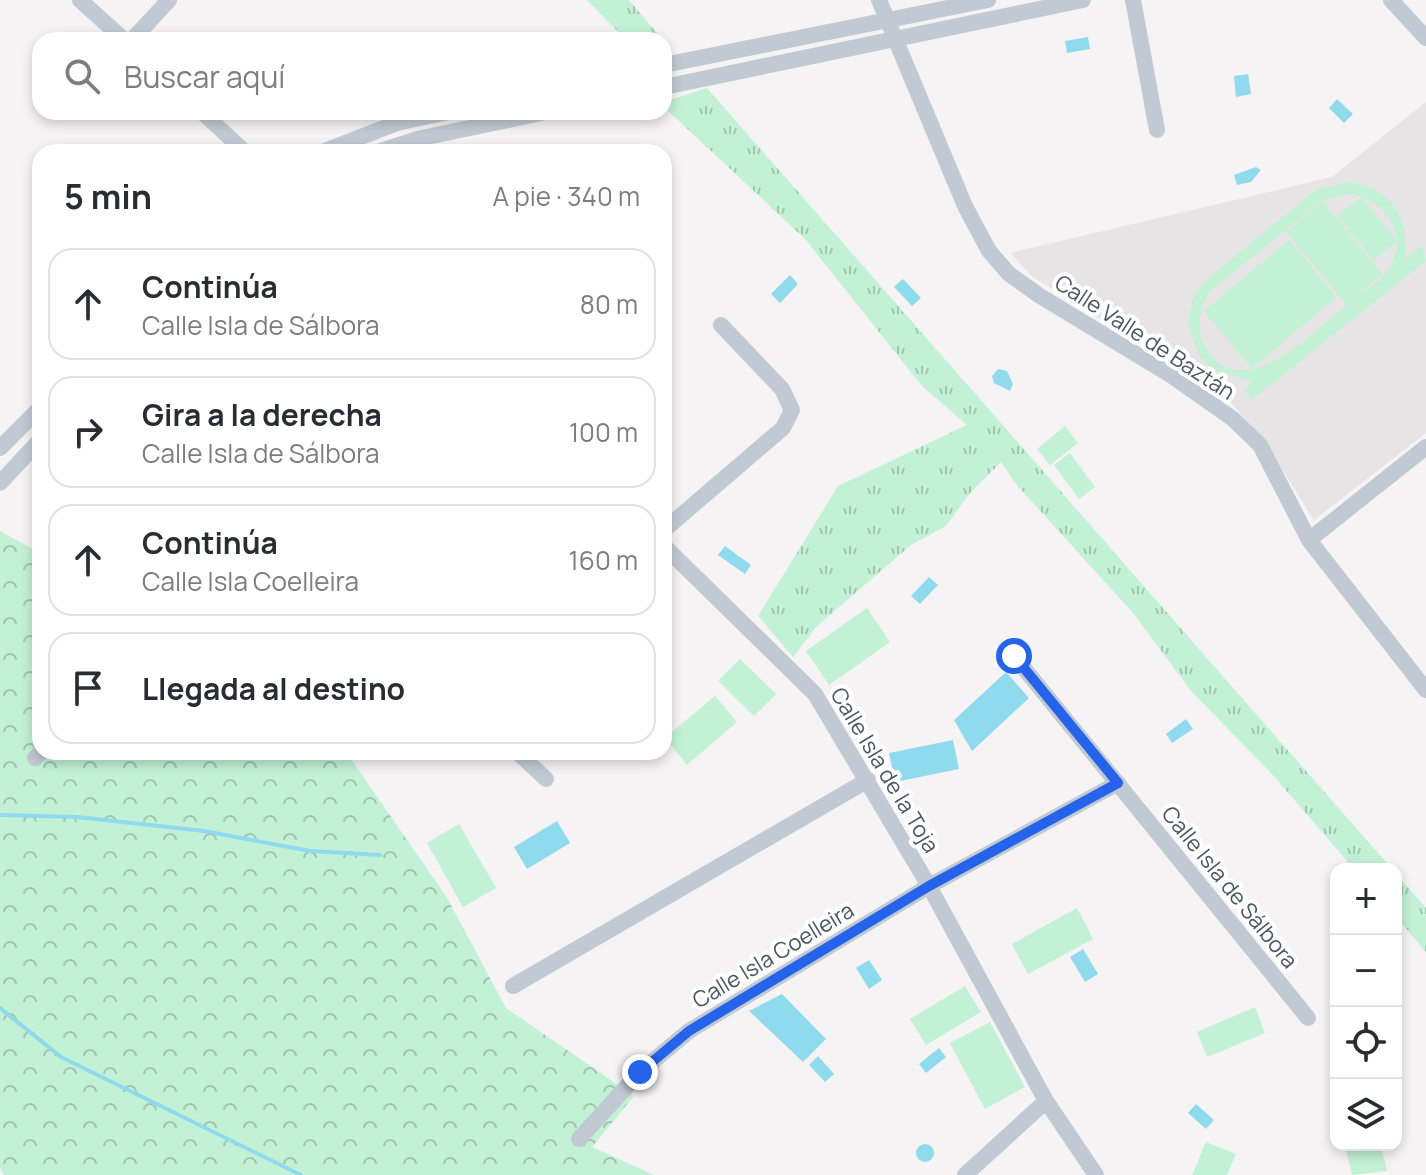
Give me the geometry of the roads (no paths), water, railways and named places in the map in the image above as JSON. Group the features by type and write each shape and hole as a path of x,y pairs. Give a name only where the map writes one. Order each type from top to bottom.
{"street":[{"path":"80,0 115,32"},
{"path":"139,32 169,0"},
{"name":"Calle Valle de Baztán","path":"879,0 965,206 989,251 1009,274 1172,376 1233,419 1260,445 1309,540 1426,690"},
{"path":"672,63 988,0"},
{"path":"672,85 1083,0"},
{"path":"1133,0 1157,130"},
{"path":"1391,0 1426,38"},
{"path":"211,120 236,144"},
{"path":"343,144 411,120"},
{"path":"402,144 508,120"},
{"path":"672,523 783,428 792,410 782,389 721,325"},
{"path":"0,448 32,416"},
{"path":"1309,540 1426,447"},
{"path":"0,483 32,449"},
{"name":"Calle Isla de la Toja","path":"672,554 815,694 929,886 1046,1101 1096,1175"},
{"name":"Calle Isla de Sálbora","path":"1014,656 1308,1018"},
{"path":"526,760 546,779"},
{"path":"513,986 868,780"},
{"path":"929,886 1118,783"},
{"name":"Calle Isla Coelleira","path":"579,1139 640,1072 689,1031 929,886"},
{"path":"965,1175 1046,1101"}],"water":[{"path":"1088,37 1090,49 1067,53 1065,41"},
{"path":"1248,74 1251,94 1236,97 1234,76"},
{"path":"1337,99 1353,114 1344,123 1329,108"},
{"path":"1256,167 1261,170 1251,182 1237,185 1234,175"},
{"path":"790,275 798,284 780,303 771,294"},
{"path":"903,279 921,298 912,306 894,287"},
{"path":"998,369 1007,371 1013,384 1010,391 994,383 992,376"},
{"path":"725,546 751,565 745,574 718,555"},
{"path":"929,577 938,585 920,604 911,596"},
{"path":"1006,672 1029,698 972,751 954,720"},
{"path":"1186,719 1193,729 1172,743 1166,734"},
{"path":"953,740 959,769 895,782 889,753"},
{"path":"557,821 570,843 527,869 514,847"},
{"path":"1083,949 1098,974 1085,982 1070,957"},
{"path":"869,960 882,980 869,989 856,968"},
{"path":"782,994 826,1039 803,1062 749,1011"},
{"path":"939,1048 946,1057 926,1073 919,1064"},
{"path":"818,1056 834,1074 825,1082 809,1065"},
{"path":"1196,1104 1214,1120 1206,1129 1188,1113"},
{"path":"921,1144 929,1144 934,1153 932,1160 921,1162 916,1157 916,1149"}],"waterway":[{"path":"0,815 77,817 204,831 310,851 380,855"},
{"path":"0,1008 61,1057 301,1175"}]}
